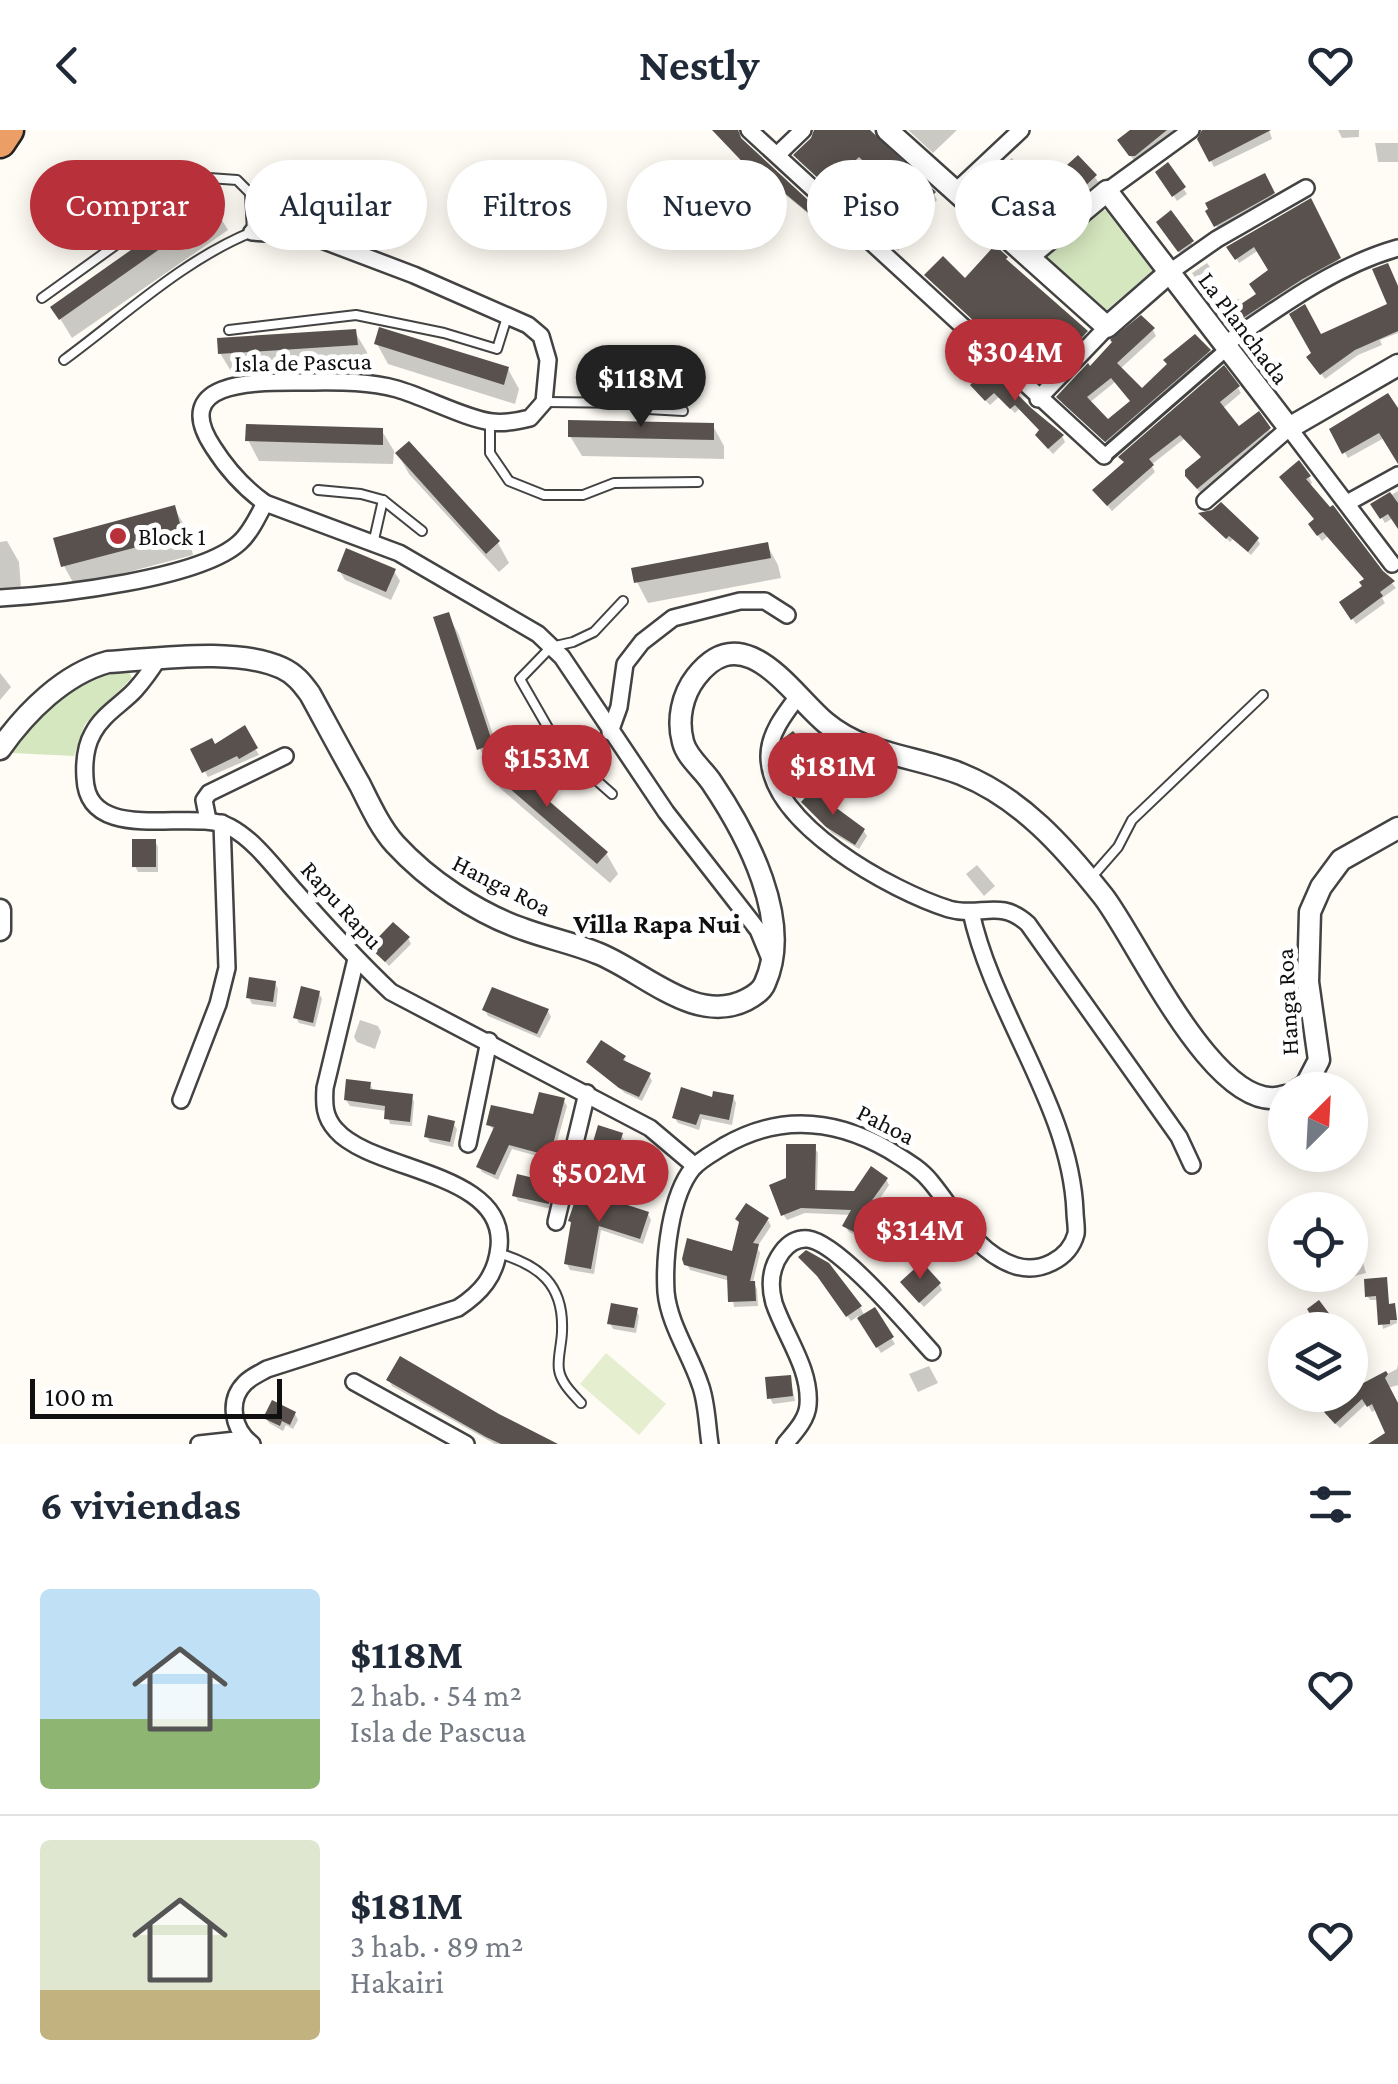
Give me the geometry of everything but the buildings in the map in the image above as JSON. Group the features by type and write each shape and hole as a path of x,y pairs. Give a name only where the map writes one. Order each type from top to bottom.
{"highway":[{"path":"0,142 8,130"}],"street":[{"path":"750,130 1104,456 1225,347 1300,294 1368,256 1398,248"},
{"path":"777,155 803,130"},
{"path":"887,130 955,190"},
{"path":"989,160 1021,130"},
{"path":"1029,256 1107,191 1190,130"},
{"path":"1038,399 1107,327 1170,272 1217,238 1306,188"},
{"name":"La Planchada","path":"1107,191 1289,428"},
{"path":"346,250 508,315 541,336 548,360 544,402 530,418 490,422"},
{"path":"1022,250 1107,327"},
{"path":"1205,501 1289,428 1398,364"},
{"name":"Isla de Pascua","path":"490,422 424,396 347,381 247,382 224,388 208,399 202,412 203,432 224,465 265,503 425,566 526,626 552,646 666,812 758,930 770,958"},
{"path":"1289,428 1392,564"},
{"path":"1347,503 1398,476"},
{"path":"0,598 103,588 202,562 240,543 265,503"},
{"path":"610,732 620,707 625,664 642,642 673,618 740,601 765,601 787,614"},
{"name":"Hanga Roa","path":"0,749 55,690 108,662 207,657 280,667 296,677 310,694 392,841 436,882 518,928 597,953 674,995 704,1004 733,1006 754,996 765,984 775,944 774,910 750,853 712,783 684,748 679,725 685,695 696,676 723,656 742,654 758,660 826,723 854,742 961,774 1015,804 1068,851 1120,918 1188,1033 1222,1070 1250,1092 1268,1098"},
{"path":"158,659 133,693 93,732 84,760 85,786 94,803 109,814 130,821 215,822"},
{"path":"799,694 771,738 769,755 774,782 813,832 867,872 925,900 971,912 1005,910 1017,914 1028,924 1179,1137 1192,1165"},
{"path":"181,1100 218,1004 227,968 215,822 204,800 209,792 285,756"},
{"name":"Rapu Rapu","path":"215,822 242,835 356,960 391,992 650,1128 695,1166"},
{"name":"Hanga Roa","path":"1312,1072 1318,1060 1308,982 1310,912 1320,887 1341,860 1398,828"},
{"path":"0,910 0,930"},
{"name":"Pahoa","path":"695,1166 725,1146 768,1127 802,1122 835,1126 869,1139 928,1178 965,1229 991,1253 1018,1267 1045,1267 1065,1254 1076,1234 1075,1196 1068,1165 1046,1099 986,967 971,912"},
{"path":"248,1441 236,1426 234,1408 244,1383 284,1362 458,1308 478,1294 493,1272 498,1253 500,1231 493,1214 468,1191 359,1145 338,1133 330,1122 324,1108 325,1088 356,960"},
{"path":"468,1144 489,1041"},
{"path":"556,1222 587,1092"},
{"path":"695,1166 684,1183 672,1222 666,1296 702,1387 710,1444"},
{"path":"785,1444 808,1408 806,1379 774,1303 770,1282 774,1264 784,1248 797,1239 810,1239 826,1246 879,1294 932,1352"},
{"path":"354,1382 466,1444"},
{"path":"200,1444 248,1441"}],"lane":[{"path":"42,298 209,178 238,180 245,188"},
{"path":"64,360 188,268 245,235"},
{"path":"229,330 356,315 496,348 508,315"},
{"path":"544,402 639,402 648,409 683,411"},
{"path":"490,422 490,453 510,482 544,495 583,496 614,482 698,482"},
{"path":"318,490 383,500 422,531"},
{"path":"374,544 383,500"},
{"path":"612,794 560,748 520,680 552,646 574,642 594,632 623,601"},
{"path":"1090,879 1118,847 1132,820 1263,695"},
{"path":"498,1253 540,1270 555,1294 562,1321 559,1371 581,1403"}],"green space":[{"path":"1099,210 1114,211 1158,266 1102,314 1045,255 1051,250 1092,250 1092,216"},
{"path":"128,670 132,678 85,724 74,756 12,753 62,699 93,681"},
{"path":"606,1353 666,1404 639,1435 580,1384"}],"place":[{"name":"Block 1","path":"118,536"}],"district":[{"name":"Villa Rapa Nui","path":"657,923"}]}
